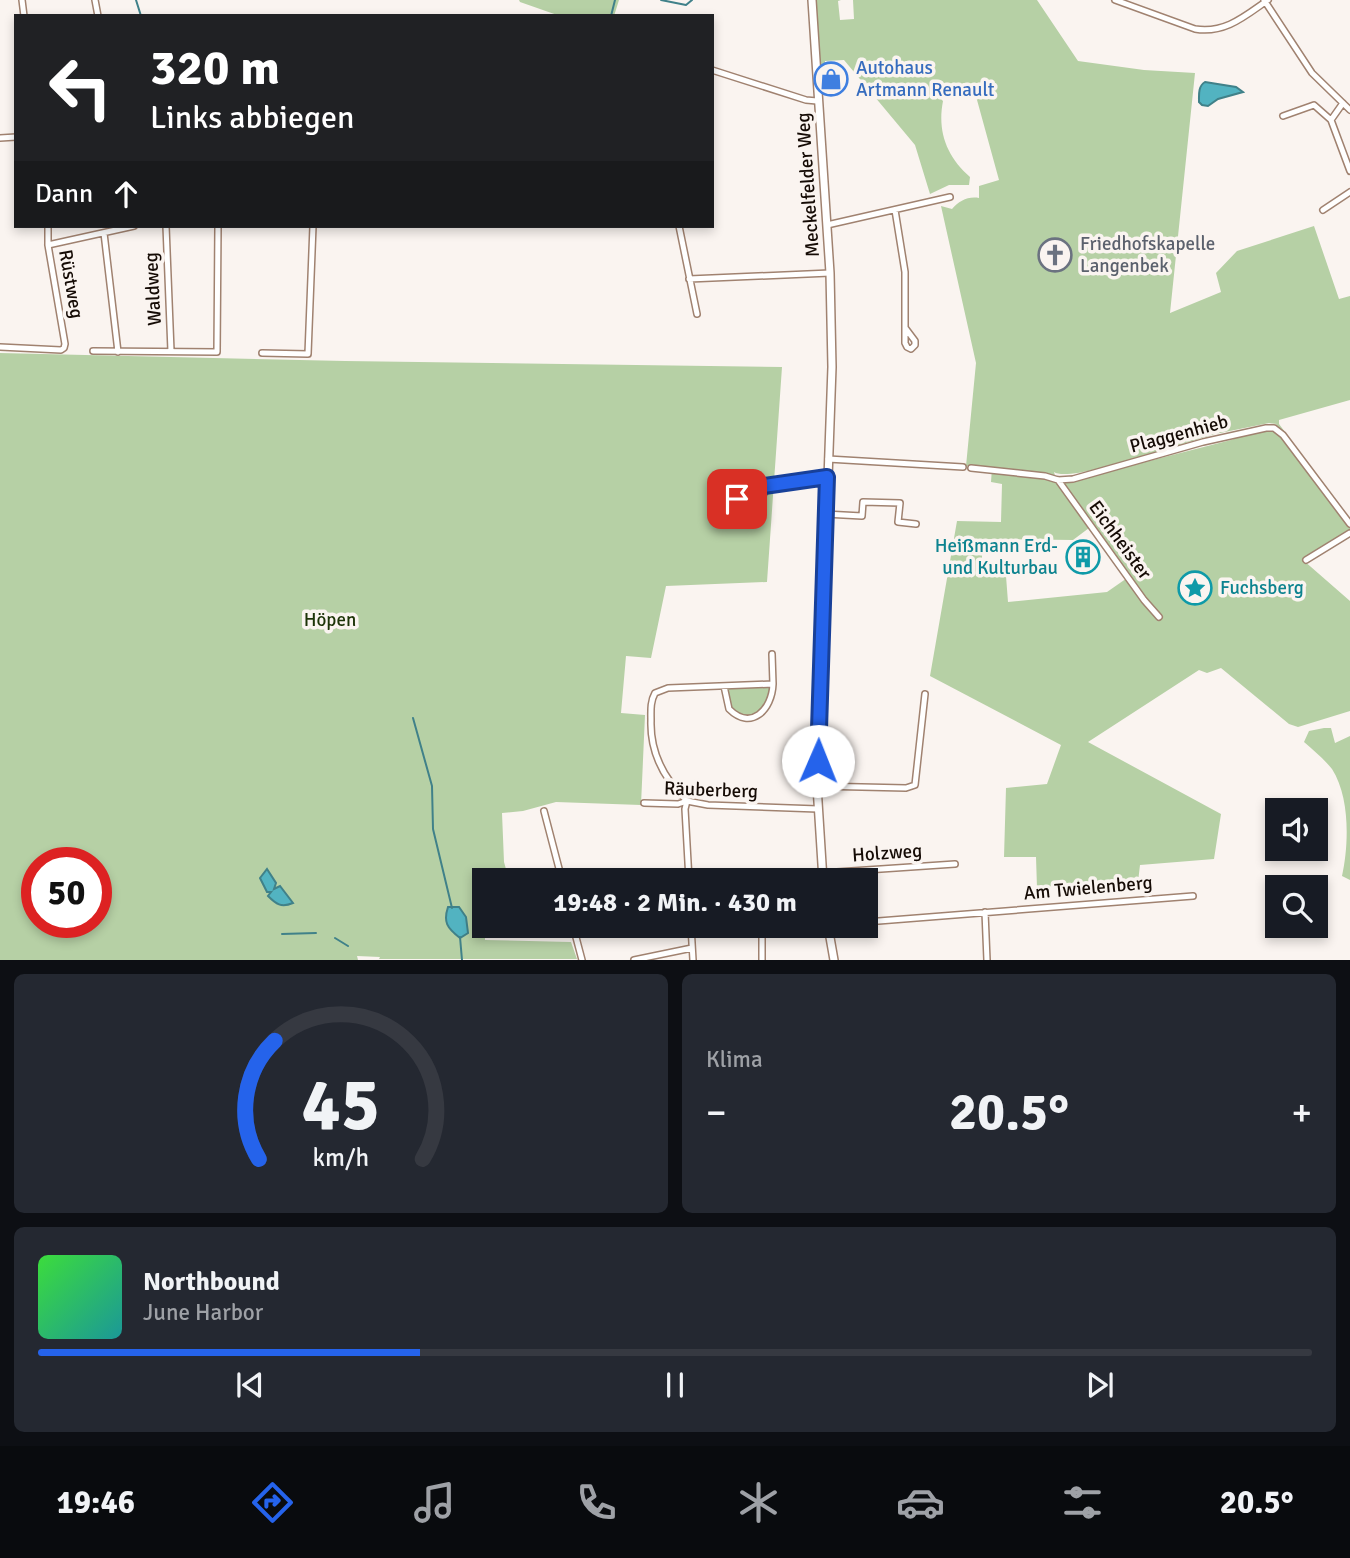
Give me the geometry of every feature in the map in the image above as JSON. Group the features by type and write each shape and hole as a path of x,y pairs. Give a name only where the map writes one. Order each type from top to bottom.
{"main road":[{"name":"Meckelfelder Weg","path":"812,0 830,272 832,367 817,786 822,868"},
{"path":"830,938 834,960"}],"street":[{"path":"1115,0 1195,29 1207,30 1227,27 1266,1 1312,73 1350,110"},
{"path":"714,71 806,100 817,101"},
{"path":"1331,120 1343,103"},
{"path":"1283,116 1314,105 1331,120 1350,171"},
{"path":"1324,210 1350,192"},
{"path":"827,225 950,197"},
{"path":"895,209 904,257 906,329"},
{"name":"Rüstweg","path":"0,347 64,348 48,245 48,228"},
{"path":"48,245 104,233 114,228"},
{"name":"Waldweg","path":"166,228 171,351"},
{"path":"93,351 217,352 218,228"},
{"path":"262,353 308,354 313,228"},
{"path":"679,228 697,314"},
{"path":"104,233 118,352"},
{"path":"689,279 830,272"},
{"name":"Plaggenhieb","path":"971,468 1058,480 1073,479 1203,442 1274,428 1283,435 1350,524"},
{"path":"828,459 963,467"},
{"path":"767,486 758,502 742,507 738,503 737,499 743,491 755,486 827,477"},
{"name":"Eichheister","path":"1058,480 1144,600 1160,617"},
{"path":"825,514 862,516 863,502 900,503 898,522 916,524"},
{"path":"1306,560 1350,533"},
{"path":"724,686 729,709 742,719 754,718 772,697 772,654"},
{"path":"688,868 685,809 687,801 669,780 655,757 650,735 651,700 655,693 668,688 772,684"},
{"path":"817,786 906,788 915,785 925,695"},
{"name":"Räuberberg","path":"644,803 678,804 687,801 708,805 818,809"},
{"path":"544,811 559,868"},
{"name":"Holzweg","path":"878,872 955,864"},
{"name":"Am Twielenberg","path":"878,921 1193,896"},
{"path":"985,912 987,960"},
{"path":"576,938 582,960"},
{"path":"692,938 693,960"},
{"path":"762,938 762,960"},
{"path":"634,960 692,948"}],"green space":[{"path":"519,0 619,0 615,14 554,14"},
{"path":"814,0 841,0 838,1 840,20 854,19 853,0 1037,0 1078,61 1144,70 1195,73 1170,313 1221,292 1216,273 1237,251 1314,226 1339,299 1350,296 1350,400 1279,420 1279,424 1350,519 1350,530 1303,560 1350,601 1350,711 1298,727 1289,724 1221,668 1207,673 1199,670 1088,742 1221,814 1214,859 1140,865 1138,882 1037,888 1036,857 1004,857 1006,788 1047,784 1061,745 930,676 957,521 1001,522 1002,484 991,482 992,468 966,466 976,363 941,206 952,209 964,200 979,198 979,186 999,180 974,89 940,98 943,101 941,123 946,143 955,161 970,177 969,185 949,185 930,194 915,145 844,60 825,61 825,69 821,75","holes":["1269,423 1277,424 1231,440 1063,483 1130,576 1107,592 1008,602 1006,576 982,575 982,539 1073,540 1089,528 1057,483 1054,472 1083,472 1215,434"]},
{"name":"Höpen","path":"0,353 782,367 767,582 666,586 651,658 626,656 621,713 645,715 641,805 556,802 523,811 502,813 506,868 472,868 472,938 571,942 577,959 379,959 380,957 357,956 358,960 0,960"},
{"path":"773,684 768,702 756,713 744,718 729,709 725,686"},
{"path":"1331,728 1335,743 1350,736 1350,880 1342,876 1347,835 1345,807 1338,780 1332,769 1304,742 1309,731"}],"water":[{"path":"1205,82 1236,87 1243,92 1218,99 1208,106 1202,105 1199,102 1199,91"},
{"path":"267,869 276,883 274,889 280,886 293,903 279,904 268,896 271,892 267,892 260,878"},
{"path":"448,907 459,907 466,917 468,933 460,938 447,924"}],"waterway":[{"path":"136,0 140,14"},
{"path":"612,14 615,0"},
{"path":"661,0 686,5 692,0"},
{"path":"413,718 432,786 433,829 452,908"},
{"path":"282,934 316,933"},
{"path":"460,937 462,960"},
{"path":"335,938 348,946"}],"place":[{"name":"Autohaus Artmann Renault","path":"831,79"},
{"name":"Friedhofskapelle Langenbek","path":"1055,255"},
{"name":"Heißmann Erd- und Kulturbau","path":"1083,557"},
{"name":"Fuchsberg","path":"1195,588"}],"route":[{"path":"737,499 743,491 755,486 827,477 818,761"}]}
